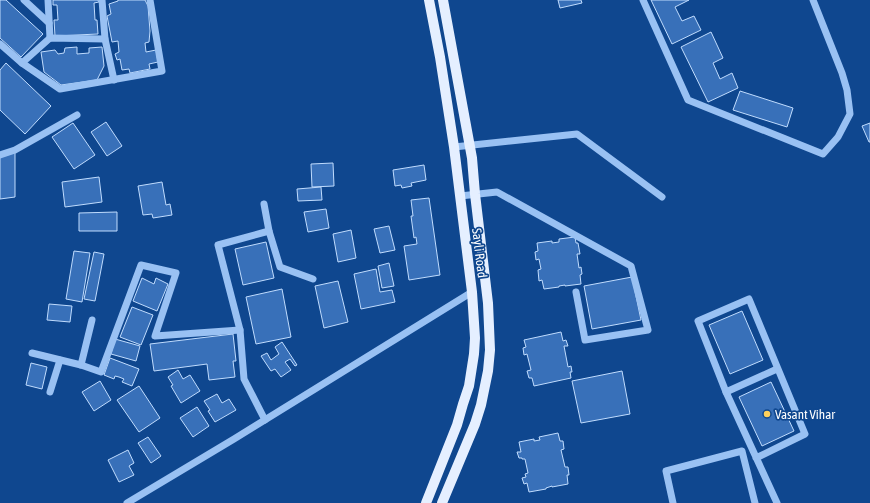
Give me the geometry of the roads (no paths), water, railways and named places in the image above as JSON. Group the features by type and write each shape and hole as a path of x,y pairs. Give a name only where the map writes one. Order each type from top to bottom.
{"main road":[{"name":"Sayli Road","path":"426,503 457,426 468,386 474,354 475,338 472,292 454,147 440,57 429,0"},
{"path":"442,503 475,424 481,405 488,371 490,350 488,303 470,145 443,0"}],"street":[{"path":"24,0 49,23"},
{"path":"48,0 50,38"},
{"path":"102,0 105,38 114,80"},
{"path":"0,44 22,63 60,89 162,71 150,0"},
{"path":"643,0 688,100 823,154 838,137 850,114 847,90 842,73 813,0"},
{"path":"22,63 50,38 105,38"},
{"path":"0,154 15,150 77,114"},
{"path":"454,147 577,134 662,197"},
{"path":"460,196 498,192 632,266 648,330 585,340 576,292"},
{"path":"264,204 269,231 280,267 313,279"},
{"path":"265,420 244,379 240,330 218,246 269,231"},
{"path":"32,353 81,365 101,372 141,265 176,273 155,336 240,330"},
{"path":"127,503 472,292"},
{"path":"756,458 805,434 749,299 698,321 726,392 756,458 777,503"},
{"path":"81,365 92,320"},
{"path":"50,392 60,360"},
{"path":"726,392 777,369"},
{"path":"673,503 666,471 742,451 755,503"}],"place":[{"name":"Vasant Vihar","path":"767,414"}]}
